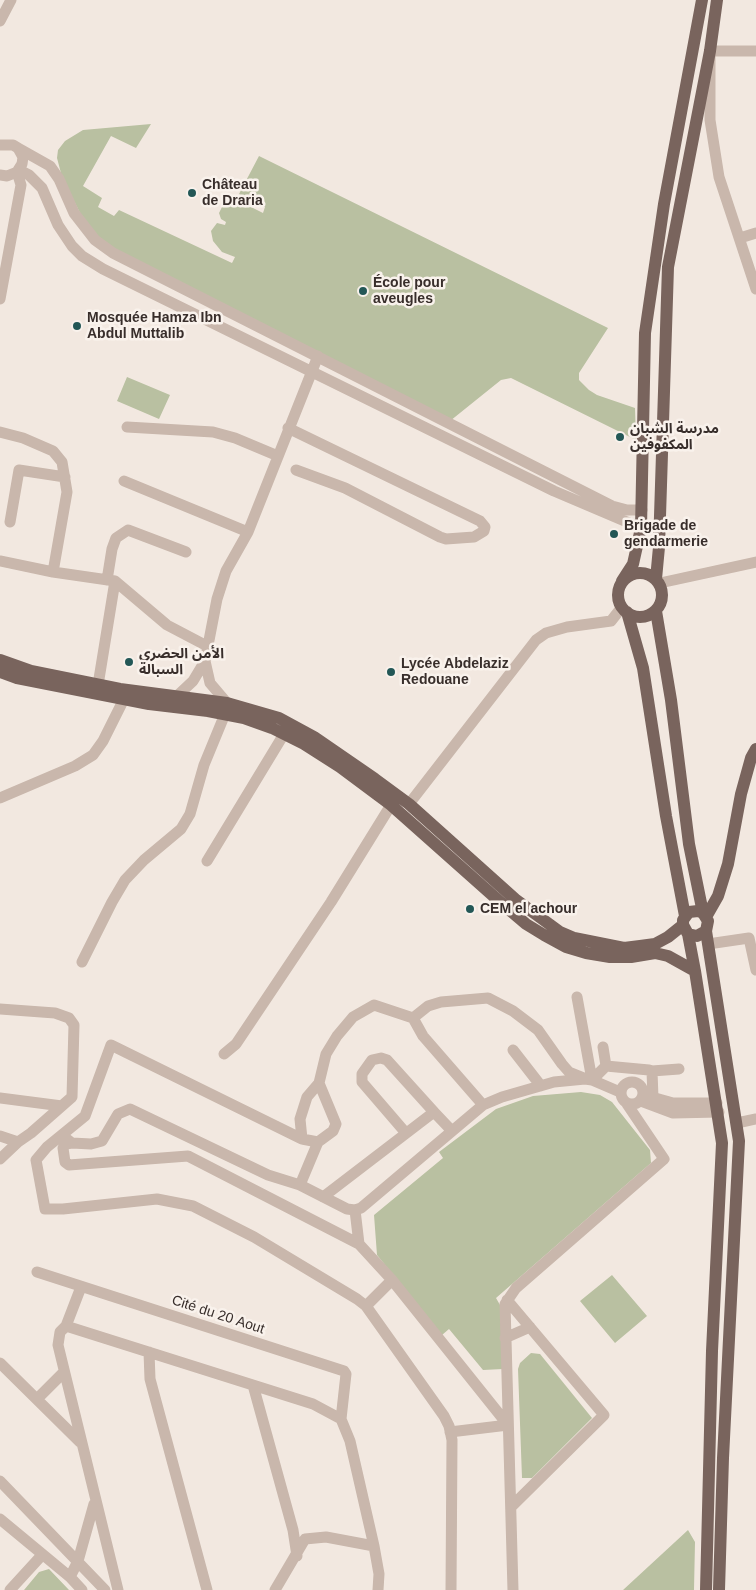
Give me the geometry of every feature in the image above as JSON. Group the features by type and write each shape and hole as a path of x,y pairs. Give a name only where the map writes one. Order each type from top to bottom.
{"main road":[{"path":"702,0 664,204 645,332 641,528 633,564 618,590 618,599 624,610 643,668 666,816 718,1108 722,1167 712,1351 706,1590"},
{"path":"717,0 710,51 668,267 658,581 662,594 656,610 671,700 689,844 708,921 707,937 737,1123 739,1174 724,1439 719,1590"},
{"path":"622,581 637,573 658,581"},
{"path":"624,610 641,616 656,610"},
{"path":"0,660 31,671 98,685 176,697 226,709 279,718 314,737 409,804 514,899 567,935 624,948 655,944 685,925 693,911 705,915"},
{"path":"0,672 17,678 124,699 226,709 284,734 340,767 391,805 498,901 526,924 544,935 566,947 586,953 631,957 656,953 679,961 695,971"},
{"path":"705,915 718,896 728,864 741,794 751,758 756,749"},
{"path":"685,925 698,936 707,937"}],"street":[{"path":"0,21 11,0"},
{"path":"756,51 710,51 710,120 715,157 719,177 756,289"},
{"path":"0,135 23,157 18,171 7,176 0,174"},
{"path":"9,145 50,166 59,179 74,213 95,240 113,253 612,506 627,510 642,510"},
{"path":"0,299 21,185 18,171"},
{"path":"18,171 29,175 42,188 65,237 82,256 104,269 554,491 641,528"},
{"path":"740,238 756,233"},
{"path":"82,962 125,880 150,855 181,829 186,822 204,765 226,709 210,683 205,661 217,600 226,571 248,532 318,356"},
{"path":"128,427 212,432 235,438 278,456"},
{"path":"288,428 480,521 484,531 474,537 446,539 345,488 296,470"},
{"path":"0,432 23,438 53,451 62,462 67,492 53,572"},
{"path":"10,522 19,470 65,476"},
{"path":"124,481 248,532"},
{"path":"98,685 111,581 112,549 116,538 128,530 186,552"},
{"path":"0,561 111,581 167,625 207,646"},
{"path":"658,581 756,562"},
{"path":"409,804 536,640 546,633 567,626 611,621 624,610"},
{"path":"176,697 194,681 205,661"},
{"path":"0,798 75,766 92,755 103,741 124,699"},
{"path":"207,861 284,734"},
{"path":"224,1054 236,1044 326,910 391,805"},
{"path":"707,937 749,938 756,970"},
{"path":"577,997 588,1079"},
{"path":"414,1018 428,1006 441,1002 488,998 512,1010 538,1030 569,1072 620,1092"},
{"path":"302,1139 300,1119 307,1097 319,1083 326,1054 337,1036 353,1017 374,1005 414,1018 423,1036 483,1105"},
{"path":"0,1009 55,1013 69,1018 74,1025 72,1097 0,1159"},
{"path":"318,1142 302,1139 111,1045 85,1116 63,1148 65,1162 70,1165 188,1156 359,1244 392,1280 508,1426"},
{"path":"603,1046 606,1066"},
{"path":"513,1050 541,1086"},
{"path":"405,1132 362,1082 362,1074 372,1060 381,1058 387,1060 452,1131"},
{"path":"451,1590 450,1432 444,1416 366,1306 254,1237 193,1206 157,1199 63,1210 45,1209 36,1160 48,1147 68,1139 91,1144 102,1141 118,1114 130,1109 268,1175 300,1185 347,1209 355,1210 361,1208 483,1105 541,1086 588,1079 606,1066 652,1071 679,1069"},
{"path":"646,1098 652,1071"},
{"path":"513,1590 504,1313 507,1300 516,1288 664,1159 622,1099 620,1092 623,1086 629,1082 636,1082 642,1087 646,1098"},
{"path":"300,1185 318,1142 333,1131 336,1124 319,1083"},
{"path":"0,1098 62,1106"},
{"path":"627,1104 634,1105 646,1098 718,1108"},
{"path":"324,1197 405,1132 434,1112"},
{"path":"737,1123 756,1120"},
{"path":"0,1136 18,1142"},
{"path":"355,1210 359,1244"},
{"name":"Cité du 20 Aout","path":"37,1272 344,1371 346,1374 341,1419 350,1441 374,1546 379,1574 378,1590"},
{"path":"366,1306 392,1280"},
{"path":"81,1287 66,1326 60,1332 58,1345 80,1442 118,1590"},
{"path":"507,1300 604,1415 511,1507"},
{"path":"66,1326 313,1404 341,1419"},
{"path":"505,1338 530,1327"},
{"path":"149,1352 150,1379 207,1590"},
{"path":"0,1363 80,1442"},
{"path":"37,1399 64,1373"},
{"path":"253,1386 293,1530 297,1556"},
{"path":"450,1432 508,1426"},
{"path":"0,1481 105,1590"},
{"path":"70,1578 78,1561 95,1503"},
{"path":"0,1514 17,1534"},
{"path":"0,1519 82,1590"},
{"path":"275,1590 297,1556 305,1539 314,1537 374,1546"},
{"path":"10,1590 42,1555"}],"green space":[{"name":"École pour aveugles","path":"151,124 136,148 111,136 83,186 102,198 98,207 114,216 119,210 232,263 235,257 222,252 213,241 211,231 217,223 225,225 226,222 221,219 219,213 222,207 229,204 241,202 263,213 265,207 239,194 259,156 608,328 579,373 579,380 597,395 635,408 636,440 511,378 501,380 450,421 121,254 98,237 84,221 62,177 57,158 58,150 65,141 83,130"},
{"path":"127,377 170,395 159,419 117,401"},
{"path":"581,1092 600,1095 612,1102 650,1150 651,1163 496,1298 500,1305 503,1369 483,1370 449,1329 442,1335 377,1255 374,1215 443,1158 439,1152 496,1109 533,1096"},
{"path":"612,1275 647,1316 615,1343 580,1301"},
{"path":"531,1353 540,1354 592,1418 532,1478 522,1478 518,1369 520,1363"},
{"path":"688,1530 695,1542 694,1590 623,1590"},
{"path":"49,1569 69,1590 24,1590 39,1572"}],"place":[{"name":"Château de Draria","path":"192,193"},
{"name":"École pour aveugles","path":"363,291"},
{"name":"Mosquée Hamza Ibn Abdul Muttalib","path":"77,326"},
{"name":"مدرسة الشبان المكفوفين","path":"620,437"},
{"name":"Brigade de gendarmerie","path":"614,534"},
{"name":"الأمن الحضري السبالة","path":"129,662"},
{"name":"Lycée Abdelaziz Redouane","path":"391,672"},
{"name":"CEM el achour","path":"470,909"}]}
